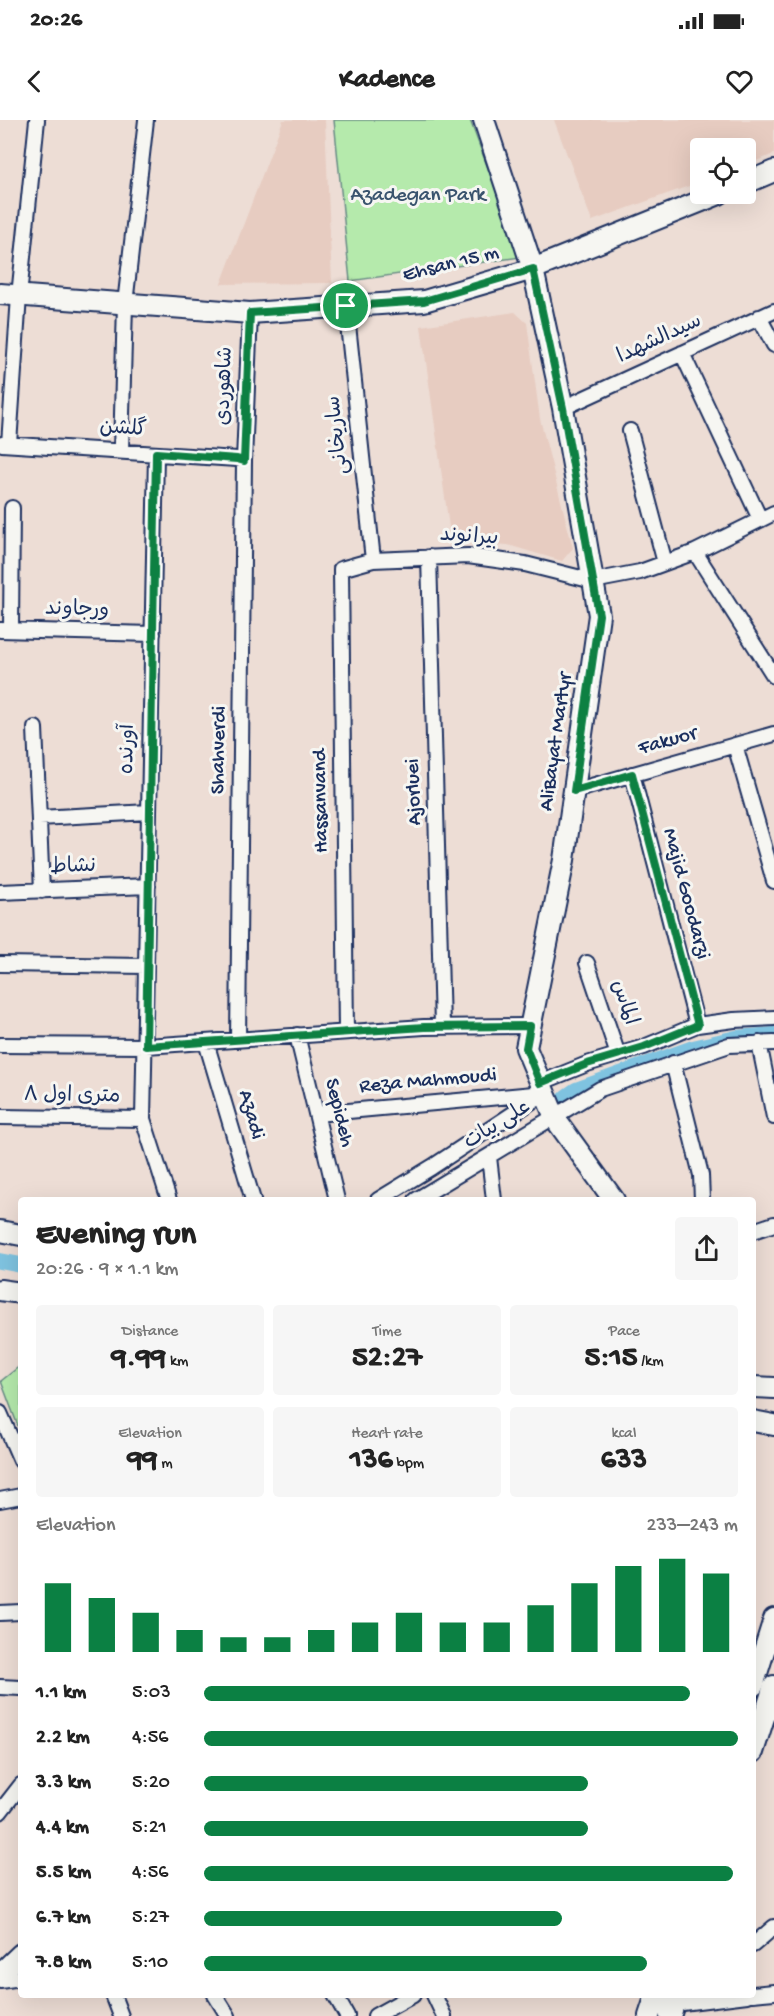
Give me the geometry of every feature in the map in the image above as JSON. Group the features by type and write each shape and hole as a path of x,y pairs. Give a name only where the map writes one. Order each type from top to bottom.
{"street":[{"path":"4,444 10,295 37,120"},
{"path":"122,451 125,304 146,120"},
{"name":"AliBayat Martyr","path":"484,120 533,269 563,408 599,615 564,860 526,1048 554,1116 602,1191"},
{"path":"756,179 774,171"},
{"name":"Ehsan 15 m","path":"10,295 250,313 424,301 533,269 694,204"},
{"name":"ساریخانی","path":"346,306 373,560"},
{"name":"سیدالشهدا","path":"563,408 774,311"},
{"name":"شاهوردی","path":"244,461 250,313"},
{"path":"759,317 774,345"},
{"path":"682,353 760,519"},
{"path":"630,430 664,563"},
{"name":"گلشن","path":"4,444 244,461"},
{"name":"آورنده","path":"156,453 144,1119 168,1197"},
{"name":"Shahverdi","path":"238,1040 244,461"},
{"path":"5,630 12,508"},
{"path":"593,581 640,572 694,552 774,513"},
{"path":"694,552 774,676"},
{"name":"Ajorluei","path":"429,556 442,1026"},
{"name":"بیرانوند","path":"341,568 373,560 468,556 525,564 593,581"},
{"name":"Hassanvand","path":"341,568 346,1032"},
{"name":"ورجاوند","path":"5,630 153,634"},
{"path":"35,728 42,891"},
{"name":"Fakuor","path":"574,791 774,734"},
{"path":"735,745 774,881"},
{"name":"Majid Goodarzi","path":"632,774 698,1025"},
{"path":"39,818 149,812"},
{"name":"نشاط","path":"0,892 148,886"},
{"name":"الماس","path":"587,963 618,1055"},
{"path":"0,964 146,966"},
{"path":"542,1088 587,1064 644,1047 698,1025 774,1018"},
{"path":"0,1045 146,1046 442,1026 530,1026"},
{"name":"Sepideh","path":"297,1035 337,1197"},
{"name":"Azadi","path":"206,1042 252,1197"},
{"path":"759,1043 774,1117"},
{"name":"علی بیات","path":"421,1197 600,1089 729,1045 774,1043"},
{"path":"673,1063 701,1175 702,1197"},
{"name":"Reza Mahmoudi","path":"316,1114 542,1088"},
{"name":"علی بیات","path":"383,1197 432,1167 542,1088"},
{"name":"۸ متری اول","path":"0,1116 144,1119"},
{"path":"489,1157 494,1197"},
{"path":"756,1230 774,1224"},
{"path":"0,1231 18,1234"},
{"path":"0,1290 18,1293"},
{"path":"756,1387 774,1389"},
{"path":"0,1413 18,1454"},
{"path":"756,1422 774,1425"},
{"path":"0,1500 18,1497"},
{"path":"0,1613 18,1612"},
{"path":"756,1676 774,1619"},
{"path":"0,1687 18,1688"},
{"path":"756,1743 774,1688"},
{"path":"0,1812 18,1789"},
{"path":"756,1942 774,1927"},
{"path":"0,1974 18,1957"},
{"path":"0,1981 18,1978"},
{"path":"756,1994 774,1992"},
{"path":"114,1998 121,2016"},
{"path":"217,1998 228,2016"},
{"path":"337,1998 347,2016"},
{"path":"375,2016 408,1998"},
{"path":"435,1998 444,2016"},
{"path":"649,2016 655,1998"},
{"path":"674,2005 725,1998"}],"shaded area":[{"path":"283,120 325,120 332,283 221,284"},
{"path":"554,120 774,120 774,154 756,161 756,138 690,138 690,186 592,221"},
{"path":"515,312 527,323 540,419 573,548 562,561 508,545 451,541 421,326"}],"green space":[{"name":"Azadegan Park","path":"334,120 470,120 521,257 350,281"},
{"path":"18,1367 18,1426 1,1381"}],"waterway":[{"path":"566,1097 576,1090 693,1048 736,1038 774,1035"},
{"path":"0,1261 18,1264"}],"route":[{"path":"533,269 563,408 599,615 574,791 632,774 698,1025 644,1047 587,1064 540,1083 526,1048 530,1026 424,1027 146,1046 156,453 244,461 250,313 346,306 424,301 533,269"}]}
